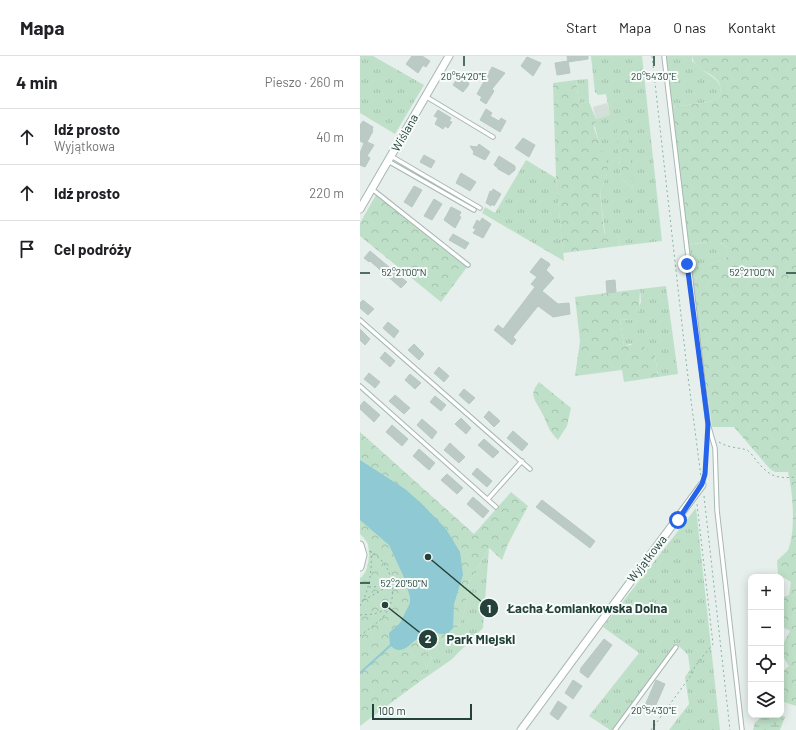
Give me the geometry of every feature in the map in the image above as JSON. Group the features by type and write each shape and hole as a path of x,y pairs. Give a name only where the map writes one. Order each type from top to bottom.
{"street":[{"name":"Wiślana","path":"360,209 449,56"},
{"name":"Wyjątkowa","path":"521,730 702,484"},
{"path":"360,545 363,551 363,559 360,567"}],"lane":[{"path":"664,56 689,279 708,424 716,448 717,510 742,730"},
{"path":"425,96 493,137"},
{"path":"390,159 480,208"},
{"path":"390,159 474,210"},
{"path":"372,189 468,265"},
{"path":"360,320 530,469"},
{"path":"360,386 496,507"},
{"path":"488,499 522,461"},
{"path":"615,730 676,647"}],"path":[{"path":"652,56 687,370 702,484 730,730"},
{"path":"711,434 720,443 729,447 748,451 763,469 772,476 783,478 796,477"},
{"path":"702,484 705,474 707,437"},
{"path":"651,730 692,674 695,666 713,644 697,503 692,499"},
{"path":"360,606 369,587 371,567 370,551 388,571 393,586 392,601 383,618 360,636"},
{"path":"364,600 389,586"},
{"path":"369,587 393,586"},
{"path":"360,614 374,614 389,608"}],"shaded area":[{"path":"607,103 611,115 596,119 593,107"}],"green space":[{"path":"360,56 373,56 424,85 395,134 360,113"},
{"path":"591,56 642,56 662,241 619,246 620,240 617,235 605,235 600,191 607,174 594,123 596,119 610,115 606,94 598,95 595,92","holes":["617,129 633,188 621,178"]},
{"path":"665,56 692,56 692,61 716,79 720,85 719,97 709,102 671,107"},
{"path":"692,56 796,56 796,706 784,702 784,670 789,666 784,658 784,642 790,631 784,628 784,597 789,595 791,582 784,578 784,574 778,574 777,561 788,550 791,542 793,511 788,472 775,472 770,469 734,427 712,427 690,268 704,266 726,258 727,250 725,246 714,242 687,245 671,107 709,102 719,97 721,89 719,82 715,78 694,62"},
{"path":"588,79 589,102 579,103 576,80"},
{"path":"576,80 579,103 589,102 596,119 594,128 608,167 607,174 600,191 605,235 617,235 620,240 619,246 563,253 556,178 553,83"},
{"path":"627,121 633,189 621,178 617,135 619,126"},
{"path":"526,160 556,178 564,261 482,213 485,207 495,213"},
{"path":"376,195 467,267 441,302 360,236 360,223"},
{"path":"714,241 723,244 727,248 726,258 706,266 690,268 687,245"},
{"path":"666,286 678,374 658,377 655,354 630,344 624,346 620,320 633,319 641,302 640,289"},
{"path":"640,289 639,311 633,319 620,320 624,346 639,344 655,354 658,377 624,382 622,370 575,376 580,341 575,297"},
{"path":"539,382 571,408 567,426 558,440 550,429 534,398 533,394"},
{"path":"360,432 474,534 511,492 528,506 508,544 502,560 489,548 469,582 465,609 459,626 426,653 432,657 419,682 360,726 360,578 367,567 369,549 365,539 360,534"},
{"path":"696,508 720,730 669,730 689,704 685,677 690,670 688,655 676,643 613,730 610,730 589,716 639,653 603,627"},
{"path":"489,548 483,628 451,660 419,682 432,657 426,653 459,626 465,609 469,582"},
{"path":"785,717 780,730 753,730 755,723 760,718"}],"water":[{"path":"360,460 405,489 421,503 446,529 460,552 463,575 454,604 453,628 447,634 425,635 418,638 407,647 399,650 390,645 389,633 400,623 410,603 410,597 403,575 389,545 360,520"}],"building":[{"path":"412,56 422,56 430,61 426,67 423,65 418,73 406,64"},
{"path":"567,56 588,56 588,59 568,62"},
{"path":"527,57 541,63 533,76 521,66"},
{"path":"568,61 570,73 557,75 555,63"},
{"path":"492,67 505,73 492,89 494,91 486,104 480,100 482,97 477,94"},
{"path":"462,72 470,77 467,82 469,83 468,86 463,92 453,85"},
{"path":"486,109 492,113 490,116 499,121 501,118 506,121 500,132 480,120"},
{"path":"438,110 451,118 449,121 452,122 448,128 445,126 443,129 435,124 438,118 434,116"},
{"path":"363,121 373,127 373,131 367,142 374,145 367,156 370,158 365,167 360,165 360,153 364,143 360,141 360,125"},
{"path":"523,138 535,145 529,157 515,148"},
{"path":"479,144 490,152 485,160 473,154 474,152 470,146 477,147"},
{"path":"424,155 435,161 431,168 420,162"},
{"path":"499,156 515,166 515,170 509,175 494,165"},
{"path":"461,173 476,182 470,191 456,183"},
{"path":"414,186 422,190 412,207 404,202"},
{"path":"493,189 501,194 494,206 492,204 491,206 486,203 490,191 492,192"},
{"path":"434,199 442,204 432,220 424,216"},
{"path":"451,207 461,212 459,216 461,217 455,228 444,220"},
{"path":"482,218 491,224 483,238 473,233 476,229 473,228 477,220 480,222"},
{"path":"453,234 469,243 465,249 449,240"},
{"path":"370,251 407,282 401,288 370,261 369,262 364,258"},
{"path":"541,258 549,263 550,265 546,270 554,278 542,291 558,304 569,303 570,314 553,317 538,306 513,337 516,340 512,345 494,330 498,325 503,329 535,287 531,284 537,277 530,272"},
{"path":"615,280 616,292 607,293 606,281"},
{"path":"363,300 374,309 368,315 360,308 360,303"},
{"path":"388,322 399,331 394,338 383,328"},
{"path":"360,329 370,339 365,345 360,340"},
{"path":"414,344 424,354 419,360 408,350"},
{"path":"385,352 395,361 390,367 380,358"},
{"path":"439,367 449,376 444,382 434,373"},
{"path":"369,373 380,382 375,388 364,379"},
{"path":"410,374 421,383 415,389 405,380"},
{"path":"464,389 475,398 469,404 459,395"},
{"path":"395,395 410,408 404,414 389,401"},
{"path":"435,396 446,405 441,411 430,402"},
{"path":"364,401 380,415 374,422 360,409 360,406"},
{"path":"489,411 500,421 494,427 484,417"},
{"path":"461,418 471,428 466,434 455,424"},
{"path":"422,419 437,432 432,439 417,425"},
{"path":"392,425 408,439 402,446 386,432"},
{"path":"513,431 528,444 522,451 507,438"},
{"path":"484,439 499,452 493,458 478,445"},
{"path":"450,443 465,457 459,463 444,450"},
{"path":"419,449 435,463 429,470 413,456"},
{"path":"477,468 492,481 487,487 472,474"},
{"path":"447,474 463,488 457,494 441,480"},
{"path":"473,497 489,511 483,518 467,504"},
{"path":"542,500 595,541 590,548 536,507"},
{"path":"604,639 612,645 588,678 580,672 581,668"},
{"path":"573,680 582,686 573,699 565,693"},
{"path":"656,680 665,684 652,714 643,710"},
{"path":"558,701 567,707 558,720 550,714"}],"waterway":[{"path":"360,673 392,644"}],"place":[{"name":"Łacha Łomiankowska Dolna","path":"428,557"},
{"name":"Park Miejski","path":"385,605"}],"route":[{"path":"678,520 702,484 705,474 708,424 687,264"}]}
